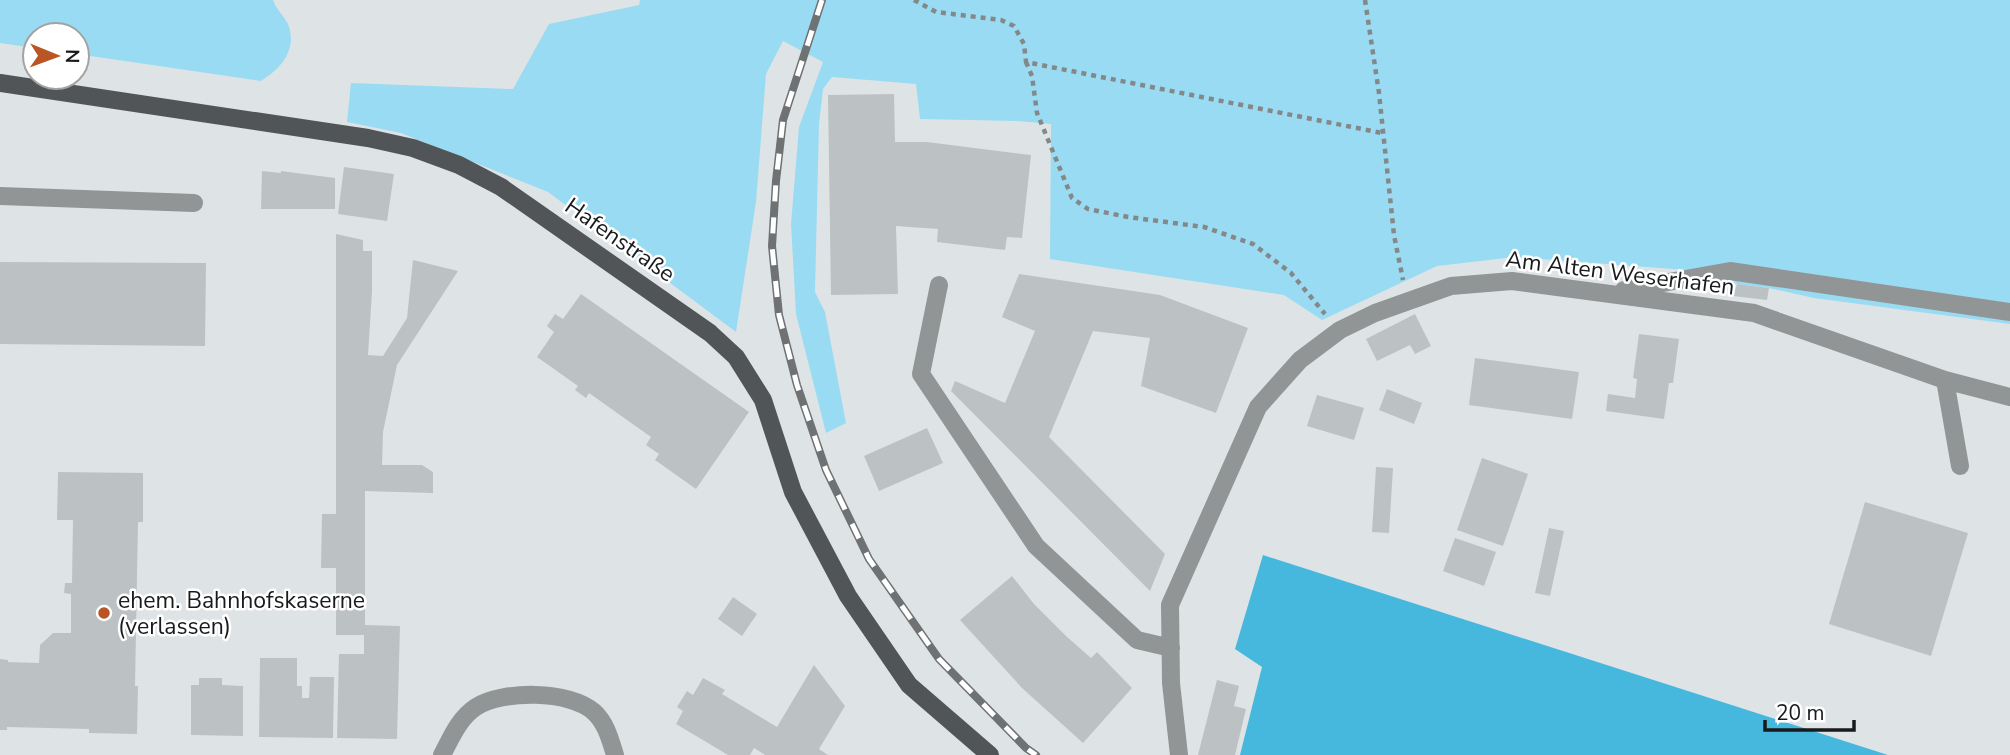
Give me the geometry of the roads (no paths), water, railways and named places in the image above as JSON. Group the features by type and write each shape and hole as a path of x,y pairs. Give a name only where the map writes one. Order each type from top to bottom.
{"main road":[{"name":"Hafenstraße","path":"0,83 368,138 413,148 460,164 500,187 710,333 736,357 763,400 793,492 848,596 909,685 990,755"}],"street":[{"path":"0,196 194,203"},
{"path":"1607,294 1730,271 2010,312"},
{"name":"Am Alten Weserhafen","path":"1179,755 1171,683 1170,605 1258,407 1300,360 1340,330 1375,313 1451,286 1512,281 1754,313 1945,380 2010,397"},
{"path":"939,285 921,374 1036,546 1137,640 1171,648"},
{"path":"1945,380 1960,466"},
{"path":"442,755 465,717 476,706 513,694 572,699 583,704 601,720 614,755"}],"railway":[{"path":"822,0 783,120 776,181 772,246 779,315 797,385 826,470 869,559 939,659 1036,755"}],"place":[{"name":"ehem. Bahnhofskaserne (verlassen)","path":"104,613"}]}
